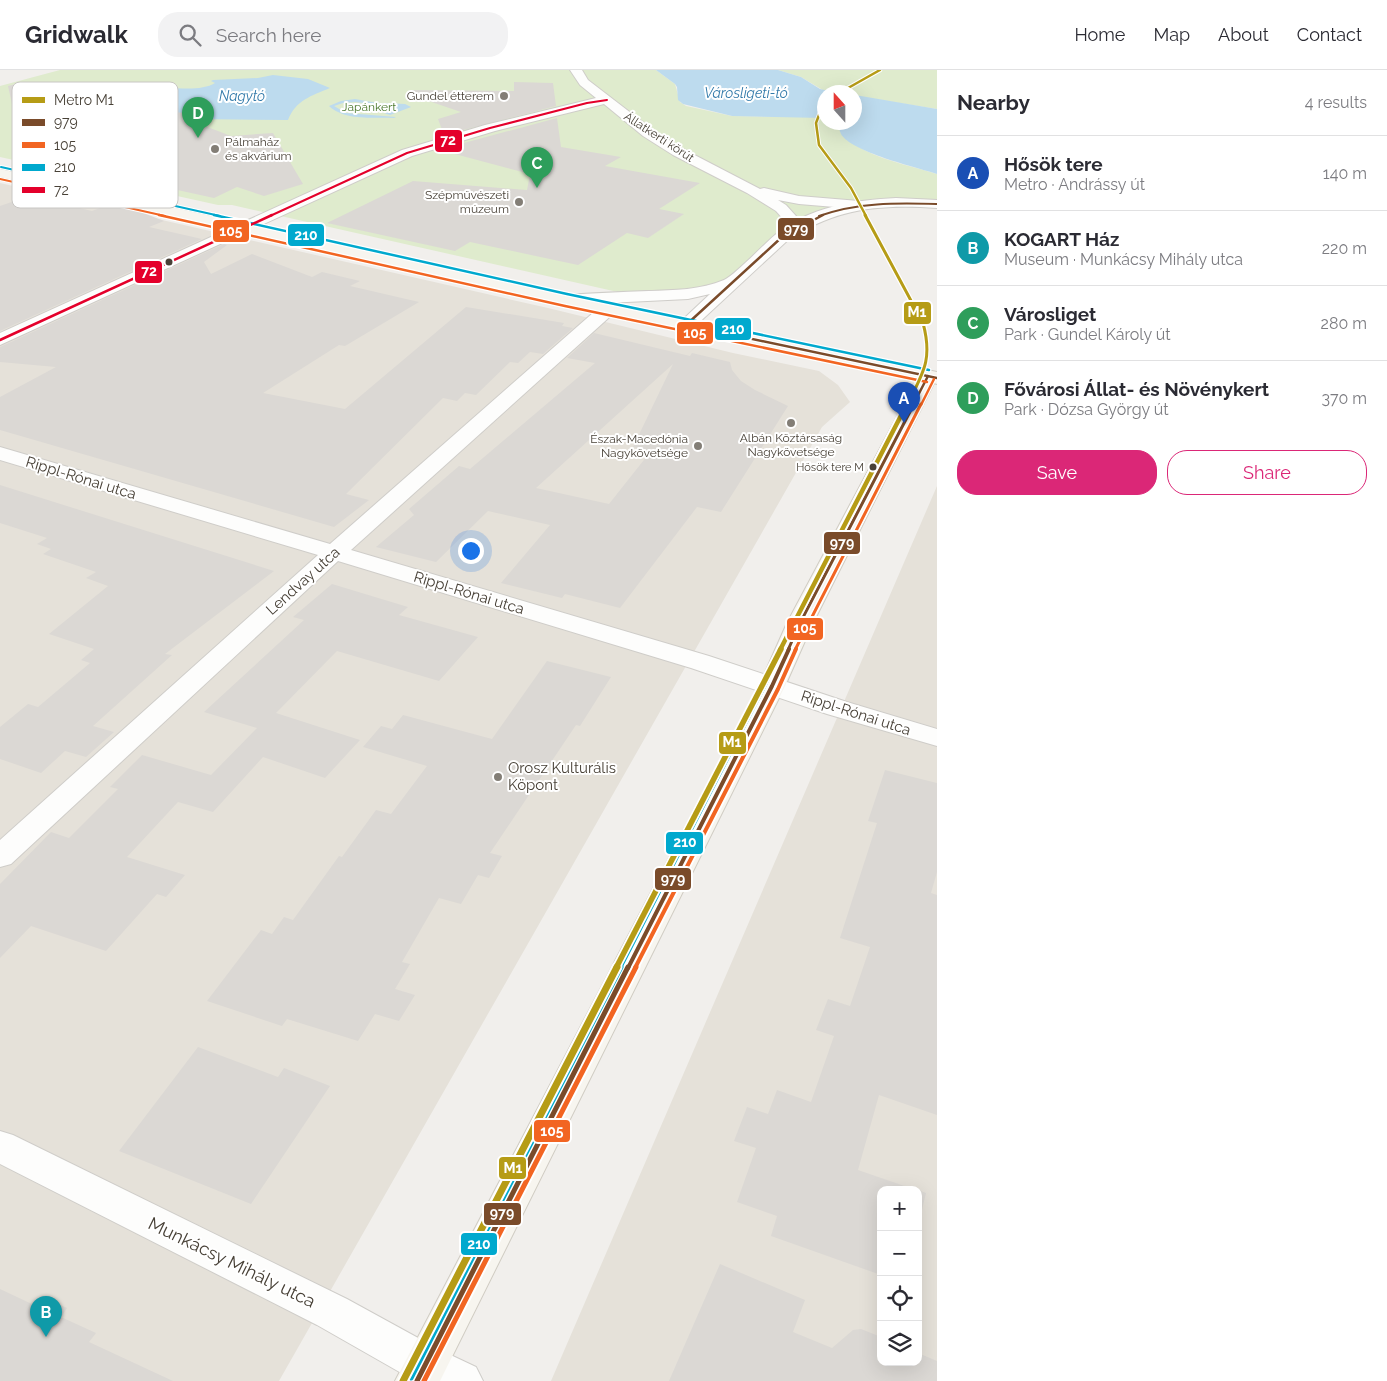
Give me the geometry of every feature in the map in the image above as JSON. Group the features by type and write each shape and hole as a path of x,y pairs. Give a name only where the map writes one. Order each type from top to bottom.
{"main road":[{"path":"155,208 566,300 932,377 800,623 772,686 435,1375"}],"street":[{"name":"Állatkerti körút","path":"576,70 584,82 625,116 678,152 752,190 781,208 797,226"},
{"path":"565,109 584,82"},
{"path":"0,340 407,153 433,144 565,109 607,100"},
{"path":"565,109 600,108 625,116"},
{"name":"Állatkerti körút","path":"752,190 799,200 859,206"},
{"path":"686,325 797,226 824,213 859,206 903,201 936,204"},
{"path":"566,300 688,294 733,283"},
{"name":"Lendvay utca","path":"0,856 608,308"},
{"name":"Rippl-Rónai utca","path":"0,453 700,662 837,708 937,738"},
{"name":"Munkácsy Mihály utca","path":"0,1146 332,1312 435,1375"}],"shaded area":[{"path":"0,183 12,186 12,208 110,208 548,308 733,353 819,371 838,385 850,402 822,427 279,1381 0,1381"},
{"path":"937,486 937,1381 551,1381"}],"green space":[{"name":"Japánkert","path":"60,70 656,70 675,84 680,102 686,106 732,116 817,117 817,130 842,130 853,143 880,157 937,174 937,204 903,201 814,217 733,283 631,295 232,205 218,205 178,196 178,82 15,82"},
{"path":"778,70 937,70 937,109 862,97 862,85 817,85 817,87 801,77"},
{"path":"12,83 12,160 0,157 0,86"}],"water":[{"name":"Városligeti-tó","path":"656,70 778,70 801,77 817,87 817,118 732,116 683,104 678,100 675,84"},
{"name":"Nagytó","path":"273,75 308,79 330,88 310,96 300,103 291,113 288,120 178,117 178,88 189,89 208,86 215,83 211,81 213,80 258,78"},
{"path":"862,96 937,109 937,174 870,153 847,141 839,130 862,130"},
{"path":"383,103 405,104 411,107 390,115 375,110 377,109 375,107"}],"building":[{"path":"514,82 553,83 556,106 444,135 438,119 461,112 411,95 411,90 514,91"},
{"path":"12,85 12,104 8,86"},
{"path":"178,112 194,113 189,120 231,136 273,133 303,184 264,196 237,187 214,198 178,190"},
{"name":"Szépművészeti múzeum","path":"557,118 561,147 621,157 605,166 700,183 659,209 684,214 648,238 627,233 578,265 470,242 455,251 327,223 413,181 527,190 530,174 451,153 449,147"},
{"path":"12,202 12,208 79,208 92,211 100,208 128,208 164,221 149,227 202,239 0,331 0,206"},
{"path":"224,244 227,245 204,262 211,274 252,254 312,277 322,272 360,281 350,286 419,302 345,346 339,345 263,393 345,409 466,307 564,323 562,326 573,328 543,354 530,352 518,363 510,362 476,395 465,393 457,401 443,398 346,494 369,500 334,527 0,430 0,397 56,367 0,362 0,347"},
{"path":"594,333 690,356 692,353 730,362 732,370 741,381 788,406 721,512 697,507 620,608 565,594 562,598 501,583 550,525 488,511 436,562 376,547 414,515 409,509 459,466 470,469 595,363 567,358","holes":["673,364 633,447 651,451 609,504 536,488"]},
{"path":"0,485 274,571 165,654 172,655 93,726 114,732 86,757 65,751 41,773 0,759 0,727 28,704 38,707 90,663 81,660 94,649 49,634 108,586 86,578 96,572 43,554 51,549 37,544 47,538 0,523"},
{"path":"332,584 408,607 399,615 478,637 439,681 337,651 276,713 360,740 325,778 263,757 213,812 178,802 127,857 185,875 166,897 157,894 106,951 31,926 0,958 0,884 51,832 69,838 118,789 110,787 142,755 211,775 257,728 204,712 304,620 293,617"},
{"path":"547,661 611,677 580,726 576,725 490,853 502,856 489,878 478,875 461,904 439,898 402,962 410,964 395,989 415,995 399,1021 375,1014 358,1041 287,1019 282,1026 207,1001 261,930 272,934 284,917 293,920 339,856 342,857 376,810 391,814 427,766 363,747 381,726 392,729 403,715 492,739"},
{"path":"885,770 937,783 937,872 931,893 937,895 937,1115 879,1095 858,1170 904,1186 877,1186 877,1274 771,1236 777,1216 737,1202 756,1148 734,1141 747,1107 768,1114 777,1090 811,1102 834,1036 816,1030 828,999 850,1006 870,947 840,938 877,823 868,821"},
{"path":"198,1047 278,1077 284,1068 330,1086 251,1204 119,1151"},
{"path":"922,1192 926,1193 922,1210"},
{"path":"720,1264 805,1300 793,1332 832,1348 853,1330 861,1329 877,1335 877,1366 922,1366 922,1355 937,1361 937,1381 669,1381"},
{"path":"0,1289 34,1305 41,1296 67,1308 61,1317 96,1333 89,1342 173,1381 0,1381"}],"waterway":[{"path":"381,104 343,101 331,106 339,112 346,114 394,117"}],"metro line":[{"name":"M1","path":"853,85 880,70"},
{"name":"M1","path":"403,1381 925,367 928,349 923,323 851,188 819,145 817,120"}],"transit line":[{"name":"72","path":"0,340 407,153 490,128 587,103 607,100"},
{"name":"210","path":"1,167 12,169"},
{"name":"105","path":"0,179 12,182"},
{"name":"979","path":"686,325 782,237 817,217 836,210 876,203 937,204"},
{"name":"210","path":"178,207 567,294 929,370"},
{"name":"105","path":"129,208 565,306 927,382"},
{"name":"979","path":"686,325 937,378"},
{"name":"210","path":"411,1378 766,683 794,620 922,373"},
{"name":"979","path":"417,1381 772,686 800,623 928,376"},
{"name":"105","path":"424,1381 778,689 806,626 934,379"}],"place":[{"name":"Gundel étterem","path":"504,96"},
{"name":"Fővárosi Állat- és Növénykert","path":"198,138"},
{"name":"Pálmaház és akvárium","path":"215,149"},
{"name":"Városliget","path":"537,188"},
{"name":"Szépművészeti múzeum","path":"519,202"},
{"name":"Albán Köztársaság Nagykövetsége","path":"791,423"},
{"name":"Hősök tere","path":"904,423"},
{"name":"Észak-Macedónia Nagykövetsége","path":"698,446"},
{"name":"Hősök tere M","path":"873,467"},
{"name":"Orosz Kulturális Köpont","path":"498,777"},
{"name":"KOGART Ház","path":"46,1337"}]}
